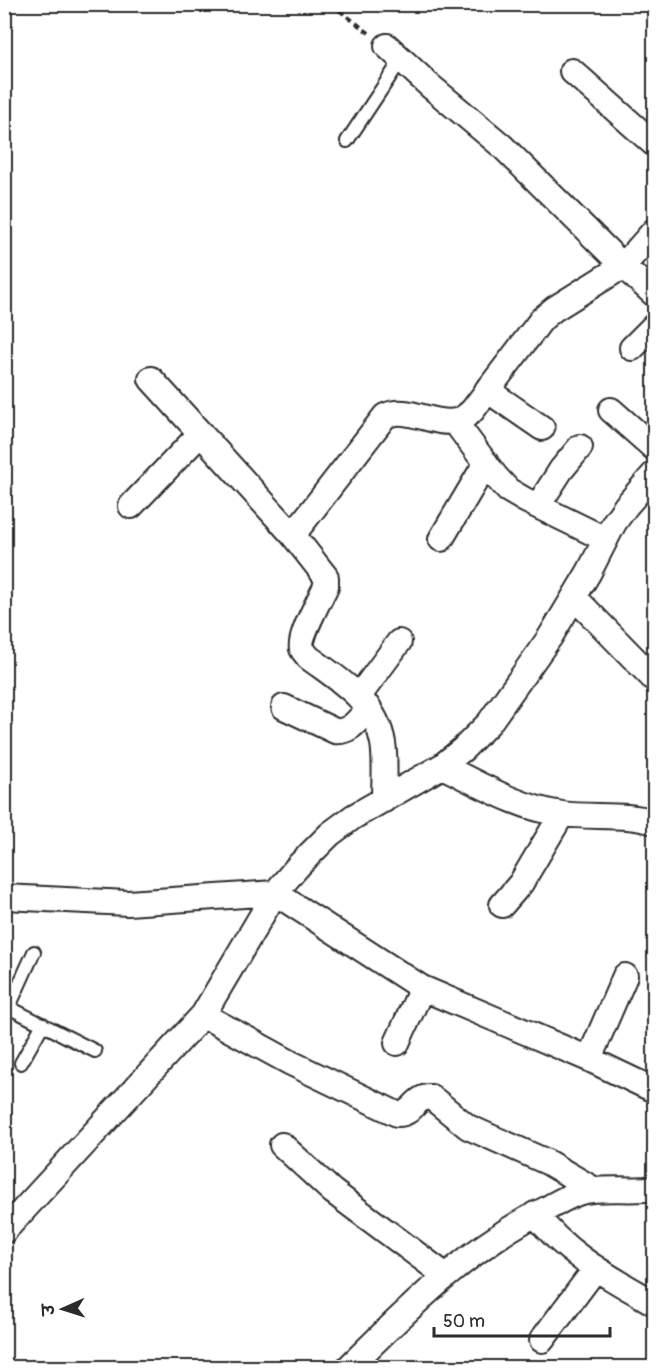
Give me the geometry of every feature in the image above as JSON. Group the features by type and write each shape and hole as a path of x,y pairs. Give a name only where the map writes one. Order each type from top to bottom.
{"street":[{"path":"394,53 502,146 654,294"},
{"path":"572,71 654,144"},
{"path":"293,535 385,416 391,413 401,413 445,422 462,419 472,411 542,319 623,266 654,231"},
{"path":"632,348 654,326"},
{"path":"151,379 293,535 326,577 326,585 305,632 302,650 364,702 378,726 383,743 384,800"},
{"path":"488,390 542,428"},
{"path":"611,410 654,448"},
{"path":"455,422 508,489 605,539"},
{"path":"131,506 200,435"},
{"path":"538,506 561,470 580,447"},
{"path":"441,539 486,463"},
{"path":"4,1231 203,1016 275,893 330,834 353,817 442,766 489,723 550,637 626,506 654,474"},
{"path":"574,597 654,679"},
{"path":"284,707 335,731 342,732 350,728 399,642"},
{"path":"442,766 512,800 536,808 562,814 654,822"},
{"path":"502,905 521,883 562,814"},
{"path":"4,897 128,903 275,893 422,988 589,1059 654,1090"},
{"path":"589,1059 625,976"},
{"path":"396,1043 422,988"},
{"path":"203,1016 291,1063 397,1114 405,1114 411,1111 418,1100 425,1096 431,1097 468,1127 547,1162 595,1190"},
{"path":"282,1145 332,1191 446,1276"},
{"path":"348,1368 446,1276 535,1214 580,1192 654,1188"},
{"path":"535,1214 562,1245 654,1303"},
{"path":"542,1340 596,1268"}],"lane":[{"path":"346,141 394,53"},
{"path":"34,952 7,1006 95,1050"},
{"path":"21,1063 43,1024"}],"path":[{"path":"331,4 394,53"}]}
